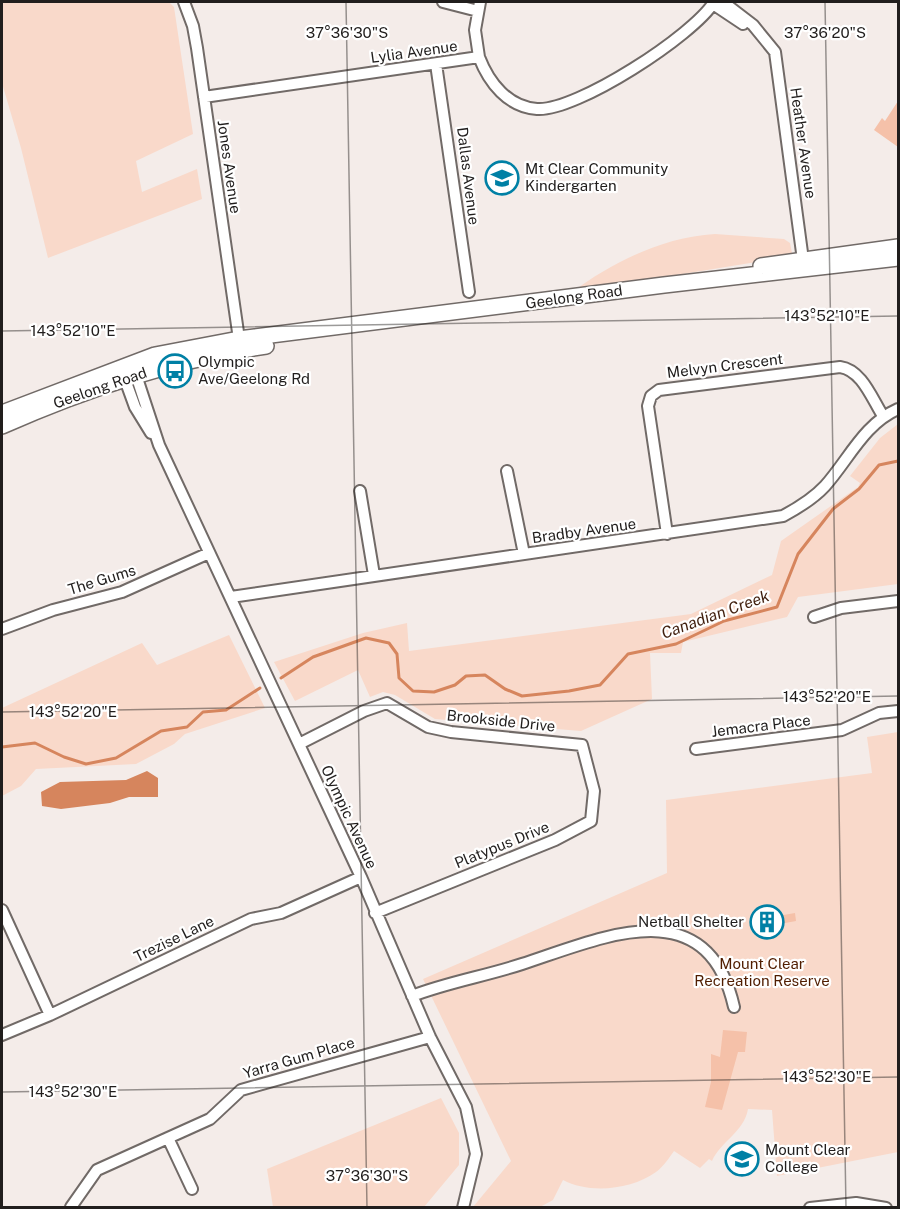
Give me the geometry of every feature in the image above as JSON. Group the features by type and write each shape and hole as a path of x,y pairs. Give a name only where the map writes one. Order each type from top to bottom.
{"main road":[{"name":"Geelong Road","path":"2,426 128,371 155,355 804,265 898,247"},
{"name":"Geelong Road","path":"804,265 898,258"},
{"name":"Geelong Road","path":"2,413 128,371"}],"street":[{"name":"Jones Avenue","path":"184,2 193,26 240,344"},
{"path":"443,2 479,6 475,35 479,57"},
{"name":"Lylia Avenue","path":"204,97 479,57 491,81 512,101 530,108 556,108 577,100 664,49 717,2"},
{"name":"Heather Avenue","path":"717,2 762,34 774,48 804,265"},
{"name":"Dallas Avenue","path":"436,64 469,292"},
{"name":"Melvyn Crescent","path":"667,534 648,406 651,396 659,390 840,367 856,374 884,416"},
{"name":"Olympic Avenue","path":"128,371 159,445 361,877 430,1037 466,1107 476,1154 463,1208"},
{"name":"Bradby Avenue","path":"231,597 783,516 800,507 824,487 871,427 884,416 898,409"},
{"path":"507,471 524,554"},
{"path":"360,491 374,575"},
{"name":"The Gums","path":"2,629 53,610 122,592 209,553"},
{"path":"814,617 841,608 898,601"},
{"name":"Brookside Drive","path":"299,744 364,711 387,703 428,727 451,732 582,745 589,770"},
{"name":"Jemacra Place","path":"696,749 842,730 879,713 898,711"},
{"name":"Platypus Drive","path":"375,913 555,840 591,821 594,791 589,770"},
{"name":"Trezise Lane","path":"2,1035 50,1015 251,919 281,913 361,877"},
{"path":"2,910 50,1015"},
{"path":"412,996 457,980 521,964 592,939 621,934 665,933 683,935 701,945 715,958 726,979 734,1007"},
{"name":"Yarra Gum Place","path":"71,1207 97,1170 210,1119 241,1090 430,1037"},
{"path":"168,1138 192,1189"},
{"path":"810,1208 856,1203 886,1208"}],"green space":[{"path":"2,2 169,2 174,7 193,134 136,161 142,192 197,169 202,199 48,258 21,148 2,83"},
{"path":"715,234 784,239 790,243 792,253 787,257 572,292 604,271 639,253 676,240"},
{"path":"898,424 898,584 798,597 787,617 683,642 681,653 650,653 652,699 581,731 435,719 395,695 383,692 370,697 358,670 295,701 274,662 363,633 407,623 409,651 691,614 772,575 781,541 858,487 860,483 850,476 880,438"},
{"path":"229,635 265,708 185,734 174,744 136,764 36,769 21,786 2,796 2,708 142,643 157,665"},
{"name":"Mount Clear Recreation Reserve","path":"898,732 898,1152 777,1176 772,1110 748,1109 742,1124 712,1161 709,1159 700,1168 674,1151 659,1170 635,1183 597,1188 563,1180 553,1200 540,1207 473,1207 511,1161 423,979 667,873 666,800 872,773 867,737"},
{"path":"441,1098 459,1133 459,1165 424,1207 273,1207 267,1169"}],"shaded area":[{"path":"147,771 158,778 158,797 129,797 110,803 61,809 42,806 41,792 60,782 126,780"}],"building":[{"path":"898,101 898,147 874,130 882,118 885,121"},
{"name":"Netball Shelter","path":"795,913 796,921 752,929 750,921"},
{"path":"723,1030 747,1032 745,1052 738,1052 722,1110 705,1107 711,1082 711,1054 720,1057"}],"waterway":[{"name":"Canadian Creek","path":"281,678 313,657 366,638 389,643 397,654 399,678 413,691 434,692 455,685 466,676 485,675 505,689 522,696 600,685 628,654 676,644 724,621 777,607 798,554 833,509 859,489 879,465 898,461"},
{"name":"Canadian Creek","path":"2,747 35,743 64,757 86,764 116,758 161,731 187,727 203,712 226,710 260,688"}],"place":[{"name":"Mt Clear Community Kindergarten","path":"502,178"},
{"name":"Olympic Ave/Geelong Rd","path":"175,371"},
{"name":"Netball Shelter","path":"767,922"},
{"name":"Mount Clear College","path":"742,1159"}]}
